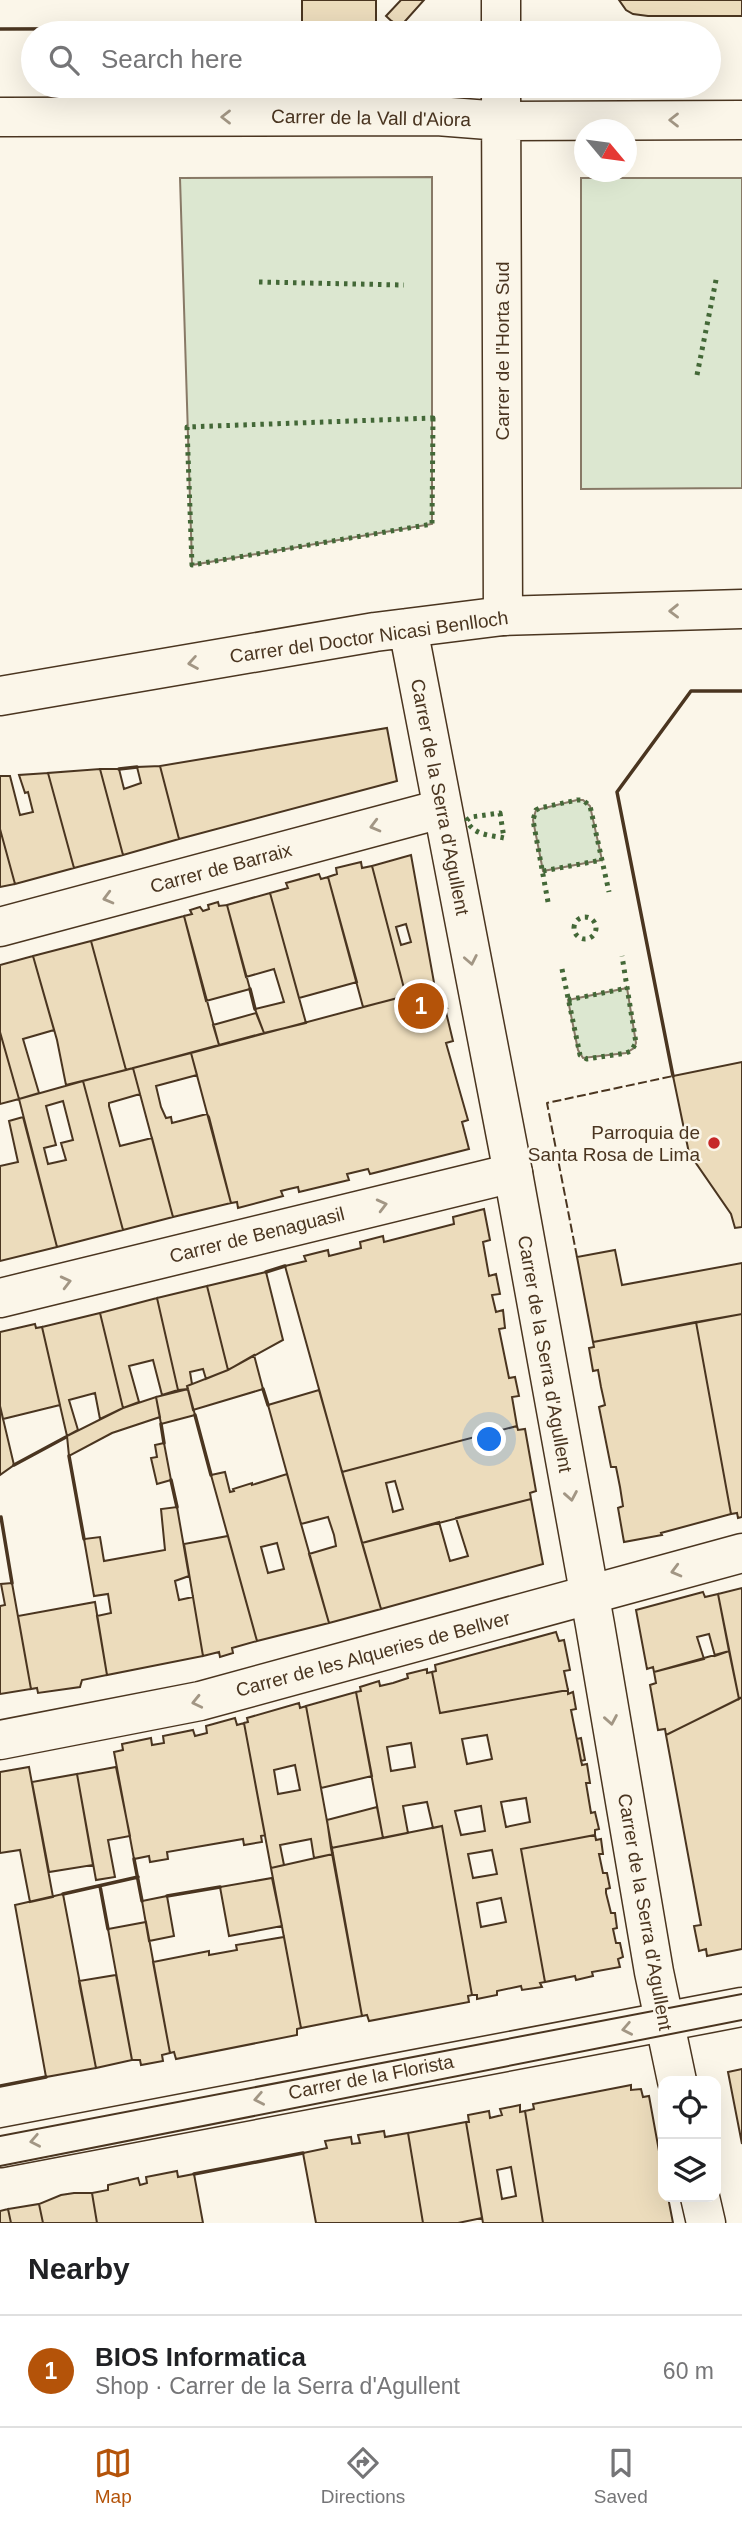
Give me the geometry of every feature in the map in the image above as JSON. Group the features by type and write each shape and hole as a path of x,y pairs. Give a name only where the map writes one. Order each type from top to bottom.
{"street":[{"path":"501,0 501,21"},
{"name":"Carrer de la Vall d'Aiora","path":"0,117 437,116 501,103 742,120"},
{"name":"Carrer de l'Horta Sud","path":"501,103 503,616"},
{"name":"Carrer del Doctor Nicasi Benlloch","path":"0,695 408,628 503,616 742,609"},
{"name":"Carrer de la Serra d'Agullent","path":"408,628 513,1173 590,1594 654,1972 676,2076"},
{"name":"Carrer de Barraix","path":"0,927 441,809"},
{"name":"Carrer de Benaguasil","path":"0,1298 513,1173"},
{"name":"Carrer de les Alqueries de Bellver","path":"0,1740 200,1701 742,1553"},
{"name":"Carrer de la Florista","path":"0,2148 742,2007"},
{"path":"701,2202 706,2223"}],"green space":[{"path":"432,177 432,524 192,565 180,178"},
{"path":"637,178 742,178 742,488 581,489 581,182 637,182"},
{"path":"583,800 590,806 602,860 543,871 533,820 536,810"},
{"path":"627,988 636,1043 634,1048 626,1053 583,1058 578,1050 568,1000"}],"building":[{"path":"302,0 376,0 376,21 302,21"},
{"path":"401,0 424,0 405,21 391,21 386,16"},
{"path":"619,0 742,0 742,16 648,16 633,14 626,10"},
{"path":"387,728 397,781 179,839 160,766"},
{"path":"160,766 179,839 123,855 100,769 119,769 124,789 141,783 137,767"},
{"path":"100,769 123,855 74,868 48,773"},
{"path":"48,773 74,868 15,884 0,829 0,776 10,776 20,815 33,812 28,792 25,793 19,775"},
{"path":"0,829 15,884 0,887"},
{"path":"411,855 435,988 406,996 372,866","holes":["406,924 411,942 401,945 396,927"]},
{"path":"361,862 362,868 372,866 406,996 363,1007 328,877 337,874 336,868"},
{"path":"319,874 321,879 328,877 357,982 299,998 270,893 288,888 286,883"},
{"path":"270,893 306,1023 264,1033 255,1009 284,1002 274,969 246,977 227,905"},
{"path":"218,902 219,906 227,905 250,989 206,1001 184,916 192,914 190,910 200,907 203,911 209,909 208,905"},
{"path":"184,916 219,1045 126,1070 91,941"},
{"path":"91,941 126,1070 66,1085 57,1040 33,956"},
{"path":"33,956 54,1030 23,1039 39,1093 19,1099 0,1032 0,965"},
{"path":"435,988 437,995 442,994 447,1008 453,1041 446,1043 468,1120 462,1122 469,1149 370,1174 368,1169 347,1174 349,1180 299,1192 298,1187 281,1191 283,1196 238,1208 237,1202 231,1203 191,1053"},
{"path":"256,1013 264,1033 219,1045 213,1025"},
{"path":"0,1032 19,1099 0,1104"},
{"path":"191,1053 197,1075 156,1086 161,1107 166,1118 171,1117 172,1123 207,1114 231,1203 173,1217 133,1068"},
{"name":"Parroquia de Santa Rosa de Lima","path":"742,1062 742,1227 735,1228 731,1214 689,1153 673,1076"},
{"path":"133,1068 140,1094 109,1103 109,1106 120,1146 152,1138 173,1217 123,1230 83,1081"},
{"path":"83,1081 123,1230 57,1247 19,1099","holes":["63,1101 73,1140 61,1143 66,1160 48,1164 44,1148 56,1145 46,1106"]},
{"path":"23,1117 57,1247 0,1261 0,1166 18,1162 9,1121"},
{"path":"484,1209 490,1240 483,1242 489,1276 496,1274 500,1294 492,1295 496,1312 503,1310 505,1328 499,1329 509,1378 515,1377 519,1396 512,1397 517,1426 342,1472 285,1266 306,1261 304,1256 328,1250 329,1256 361,1248 360,1242 383,1236 384,1242 454,1224 453,1217"},
{"path":"615,1250 622,1285 742,1263 742,1314 593,1342 577,1257"},
{"path":"266,1272 283,1340 228,1370 207,1286"},
{"path":"207,1286 228,1370 206,1379 203,1369 190,1372 192,1384 187,1386 188,1389 178,1390 157,1298"},
{"path":"157,1298 178,1390 162,1395 153,1360 129,1366 139,1402 123,1408 100,1313"},
{"path":"100,1313 123,1408 100,1419 95,1393 69,1400 78,1430 67,1436 42,1327"},
{"path":"742,1314 742,1517 738,1518 737,1513 731,1514 696,1322"},
{"path":"696,1322 731,1514 661,1533 662,1535 624,1542 618,1508 623,1506 620,1487 616,1467 611,1467 599,1407 605,1405 598,1370 593,1371 589,1348 594,1347 593,1342"},
{"path":"35,1324 36,1328 42,1327 60,1405 3,1419 0,1406 0,1332"},
{"path":"254,1355 263,1389 193,1410 187,1386 228,1370"},
{"path":"188,1389 195,1415 161,1424 156,1397"},
{"path":"319,1390 381,1609 329,1623 309,1554 336,1546 334,1535 328,1517 301,1524 268,1405"},
{"path":"156,1397 160,1417 112,1433 69,1456 67,1436 123,1408"},
{"path":"0,1406 14,1465 0,1475"},
{"path":"517,1426 518,1430 525,1429 536,1491 530,1493 531,1499 362,1543 342,1472","holes":["395,1481 403,1509 393,1512 386,1483"]},
{"path":"164,1443 171,1480 157,1484 151,1458 157,1457 155,1445"},
{"path":"225,1472 230,1492 287,1474 329,1623 257,1641 211,1475","holes":["277,1543 284,1569 268,1573 261,1547"]},
{"path":"531,1499 543,1564 381,1609 362,1543 439,1522 450,1561 468,1556 456,1518"},
{"path":"177,1507 189,1576 175,1581 179,1600 193,1597 203,1656 107,1675 97,1616 111,1613 108,1594 94,1596 84,1539 100,1537 104,1561 165,1550 161,1509"},
{"path":"228,1536 257,1641 232,1648 233,1653 220,1657 219,1652 203,1656 184,1544"},
{"path":"12,1583 31,1689 0,1694 0,1606 5,1605 1,1584"},
{"path":"742,1588 742,1697 739,1699 718,1594"},
{"path":"703,1592 705,1597 718,1594 729,1651 715,1656 709,1634 697,1637 704,1659 654,1672 653,1667 647,1669 636,1610"},
{"path":"95,1602 107,1675 82,1680 80,1687 38,1693 37,1688 31,1689 18,1616"},
{"path":"556,1632 559,1641 564,1640 570,1670 564,1671 568,1690 440,1713 432,1672 436,1671 435,1665"},
{"path":"729,1651 739,1699 666,1735 665,1729 658,1730 650,1685 656,1683 654,1672"},
{"path":"427,1669 427,1673 432,1672 440,1713 568,1690 568,1694 573,1692 576,1709 571,1710 582,1765 587,1764 590,1783 586,1783 591,1813 595,1812 599,1829 595,1830 595,1835 521,1849 545,1982 540,1983 542,1987 522,1990 521,1986 477,1999 477,1995 472,1995 442,1826 433,1828 427,1802 403,1806 408,1833 383,1838 356,1692 361,1691 360,1687 379,1681 380,1686 408,1678 407,1674","holes":["487,1735 492,1759 467,1764 462,1739","411,1743 415,1767 391,1771 387,1747","526,1798 530,1822 506,1827 501,1802","481,1806 485,1831 461,1835 455,1811","492,1850 497,1874 473,1878 468,1854","501,1898 506,1922 481,1927 477,1903"]},
{"path":"356,1692 372,1776 321,1788 306,1706"},
{"path":"742,1697 742,1949 707,1956 706,1949 699,1951 694,1926 701,1925 666,1735"},
{"path":"299,1703 300,1708 306,1706 333,1854 314,1858 311,1839 280,1845 284,1865 271,1868 244,1723 248,1722 247,1718","holes":["295,1765 300,1790 278,1794 274,1770"]},
{"path":"235,1718 237,1725 244,1723 265,1835 261,1836 262,1842 244,1845 243,1839 167,1852 168,1859 150,1862 149,1856 134,1859 114,1752 123,1750 122,1744 151,1738 152,1745 164,1743 163,1736 193,1730 195,1736 207,1733 206,1726"},
{"path":"581,1738 585,1760 581,1761 577,1739"},
{"path":"29,1767 53,1897 30,1902 20,1850 0,1853 0,1772"},
{"path":"116,1767 130,1836 108,1840 115,1877 96,1880 77,1774"},
{"path":"77,1774 93,1865 49,1872 32,1782"},
{"path":"377,1807 383,1838 331,1848 327,1820"},
{"path":"442,1826 472,1995 468,1996 469,2002 369,2021 367,2015 362,2016 331,1848"},
{"path":"595,1835 596,1840 601,1839 603,1854 599,1854 610,1888 606,1889 606,1893 611,1913 615,1913 617,1928 613,1929 623,1957 618,1959 620,1967 592,1972 593,1976 576,1980 575,1976 545,1982 521,1849"},
{"path":"333,1854 362,2016 301,2028 271,1868"},
{"path":"272,1878 282,1926 229,1936 220,1887"},
{"path":"63,1894 96,2068 46,2077 15,1905"},
{"path":"167,1896 174,1936 149,1941 142,1901"},
{"path":"146,1922 170,2053 162,2055 163,2061 141,2065 140,2060 132,2060 108,1929"},
{"path":"284,1937 301,2028 297,2029 297,2035 176,2059 174,2052 170,2053 153,1962 209,1951 209,1955 237,1950 236,1945"},
{"path":"116,1975 132,2060 96,2068 79,1981"},
{"path":"742,2069 742,2144 728,2072"},
{"path":"631,2085 631,2090 641,2089 643,2097 649,2096 658,2146 658,2202 669,2202 673,2223 543,2223 525,2111 534,2109 533,2104"},
{"path":"520,2105 520,2112 525,2111 543,2223 483,2223 466,2122 469,2122 468,2115 489,2111 490,2118 502,2115 500,2109","holes":["511,2167 516,2196 502,2199 497,2170"]},
{"path":"466,2122 482,2218 458,2223 423,2223 408,2133"},
{"path":"384,2131 385,2137 408,2133 423,2223 316,2223 303,2153 327,2148 325,2141 351,2137 352,2144 360,2143 358,2135"},
{"path":"177,2171 178,2177 194,2174 203,2223 97,2223 92,2193 108,2190 108,2185 138,2178 140,2185 147,2183 146,2177"},
{"path":"74,2193 92,2193 97,2223 43,2223 39,2204"},
{"path":"39,2204 43,2223 11,2223 8,2209"},
{"path":"8,2209 11,2223 0,2223 0,2211"}],"tram line":[{"path":"0,2136 742,1994"},
{"path":"0,2166 742,2020"}],"hedge":[{"path":"697,375 717,275"},
{"path":"259,282 404,285"},
{"path":"433,418 432,524 192,565 187,427 433,418"},
{"path":"548,902 533,820 536,810 540,808 577,800 583,800 590,806 609,892"},
{"path":"500,813 504,838 477,831 467,820 471,817 500,813"},
{"path":"543,871 602,860"},
{"path":"581,917 589,917 596,924 596,928 596,932 589,939 581,939 574,932 574,924 581,917"},
{"path":"562,969 580,1055 587,1059 626,1053 631,1051 636,1043 622,956"},
{"path":"568,1000 627,988"}],"fence":[{"path":"577,1257 547,1103 673,1076"}],"wall":[{"path":"0,29 21,29"},
{"path":"673,1076 617,792 691,691 742,691"},
{"path":"119,769 137,767"},
{"path":"250,989 255,1009"},
{"path":"266,1272 285,1266"},
{"path":"263,1389 268,1405"},
{"path":"195,1415 211,1475"},
{"path":"161,1424 164,1443"},
{"path":"14,1465 66,1437"},
{"path":"69,1456 84,1539"},
{"path":"171,1480 177,1507"},
{"path":"1,1517 12,1583"},
{"path":"134,1859 142,1901"},
{"path":"63,1894 138,1877"},
{"path":"100,1886 108,1929"},
{"path":"167,1896 220,1887"},
{"path":"0,2086 46,2077"},
{"path":"194,2174 303,2153"}],"place":[{"name":"BIOS Informatica","path":"421,1006"},
{"name":"Parroquia de Santa Rosa de Lima","path":"714,1143"}]}
